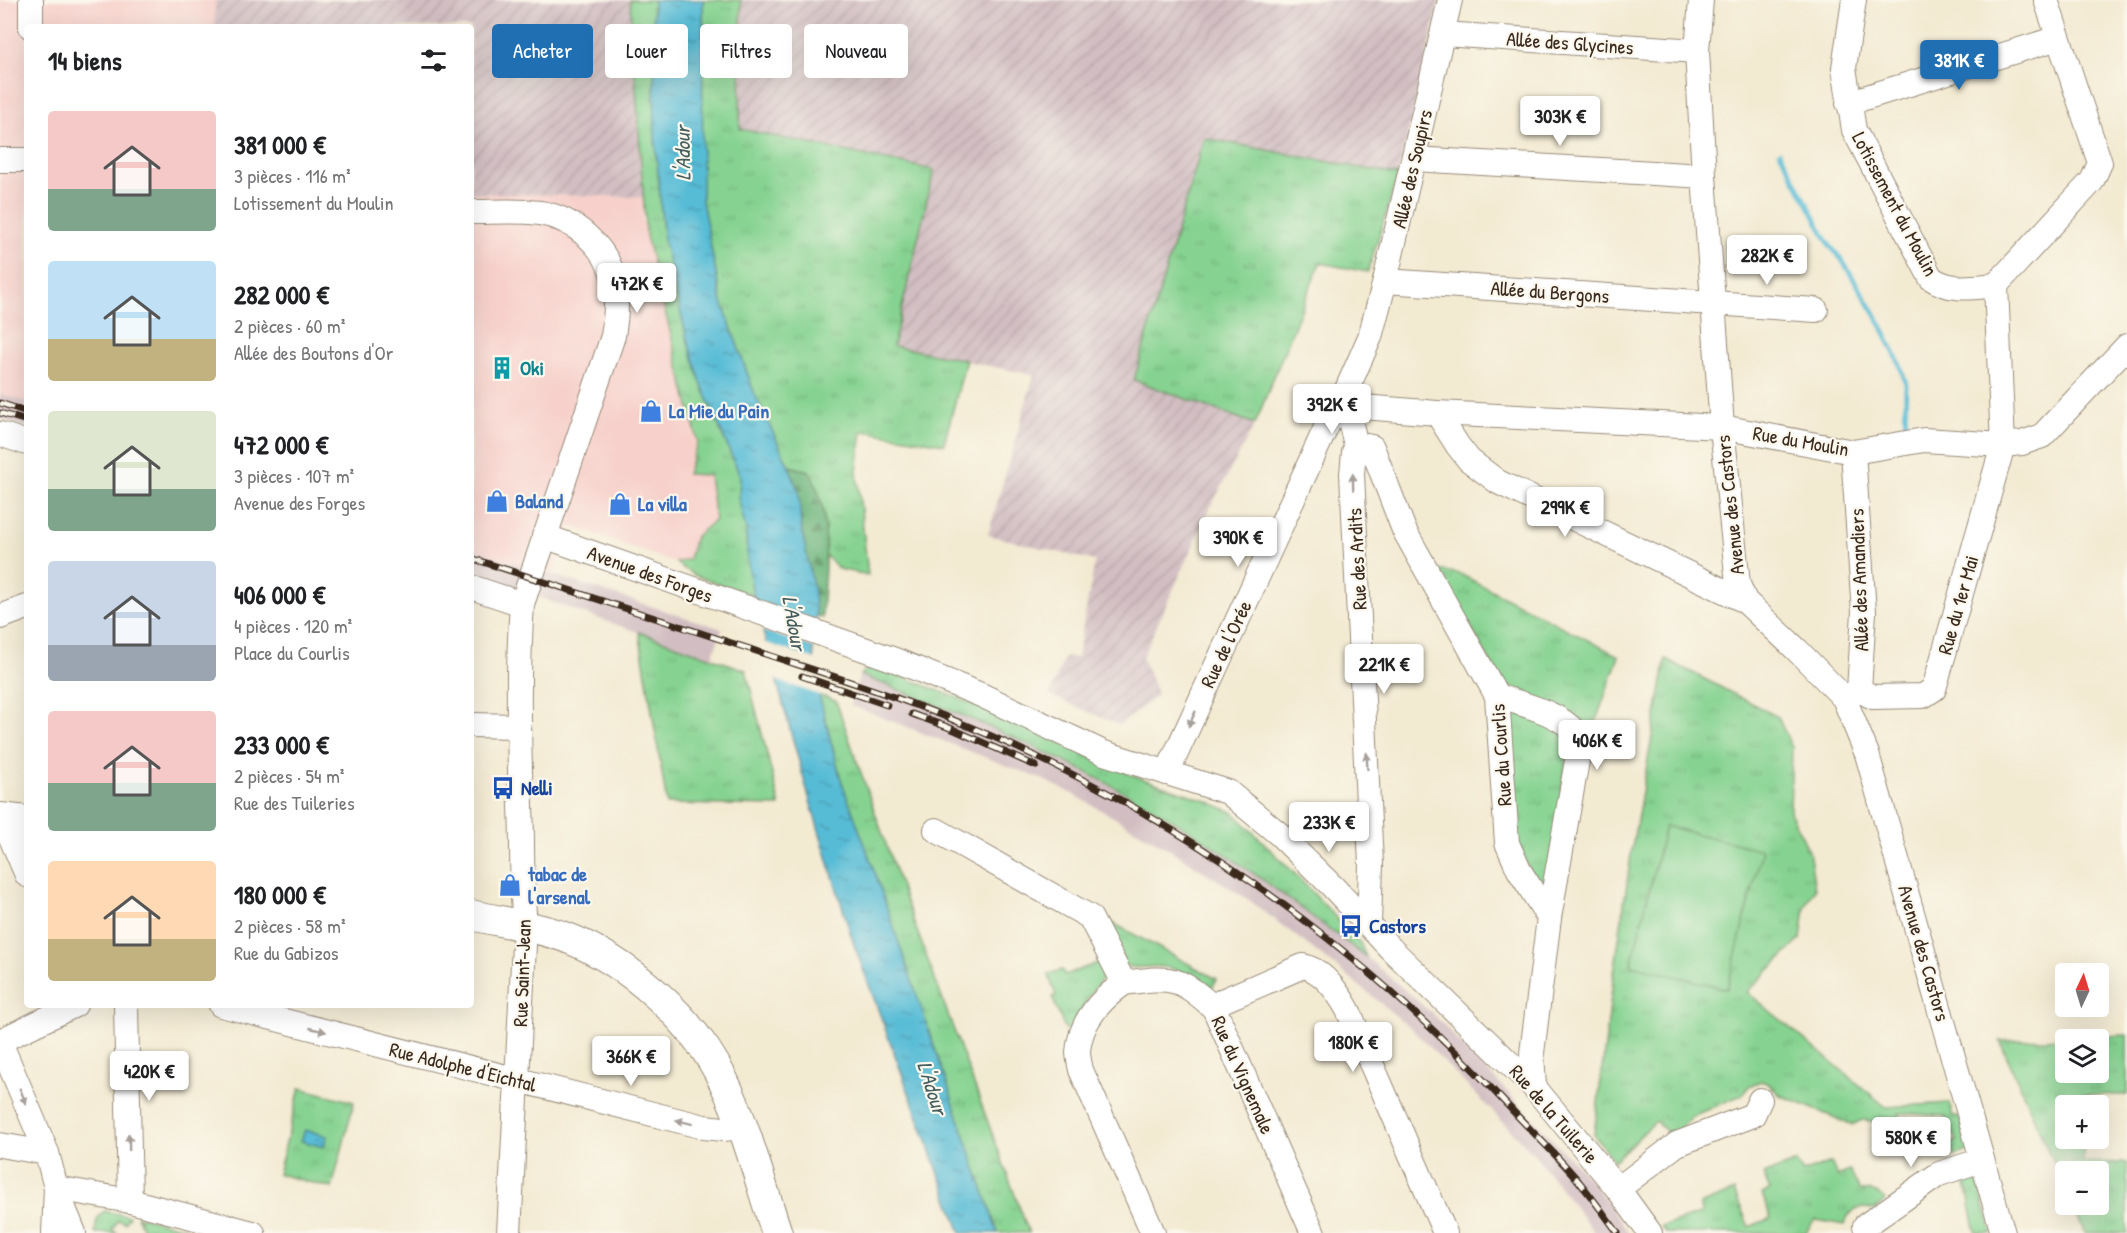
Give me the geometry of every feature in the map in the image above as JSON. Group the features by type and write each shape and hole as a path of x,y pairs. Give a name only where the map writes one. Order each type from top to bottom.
{"main road":[{"path":"474,916 565,937 617,964 660,996 695,1037 724,1081 742,1127 777,1233"}],"street":[{"path":"31,0 31,24"},
{"name":"Allée des Soupirs","path":"1355,406 1344,396 1370,337 1385,281 1450,0"},
{"name":"Avenue des Castors","path":"1701,0 1697,51 1704,176 1722,427 1738,584 1745,601 1797,650 1852,694 2002,1233"},
{"name":"Lotissement du Moulin","path":"1854,0 1844,68 1854,130 1931,278 1941,285 1952,287 1996,285"},
{"path":"2003,446 1996,285 2092,181 2100,164 2046,0"},
{"name":"Allée des Glycines","path":"1443,34 1697,51"},
{"path":"1848,103 2058,38"},
{"path":"1413,159 1704,176"},
{"path":"0,160 24,160"},
{"path":"474,212 540,213 559,218 579,229 595,245 607,262 614,278 616,296 613,336 544,536"},
{"name":"Allée du Bergons","path":"1385,281 1816,310"},
{"name":"Rue du Moulin","path":"1355,406 1437,413 1722,427 1853,452 1924,441 2003,446 2022,443 2042,435 2127,346"},
{"path":"1355,406 1355,441 1363,447"},
{"name":"Rue de l'Orée","path":"1167,773 1330,419 1339,407 1355,406"},
{"path":"1437,413 1469,460 1498,482 1745,601"},
{"path":"0,434 24,442"},
{"name":"Rue du 1er Mai","path":"1852,694 1873,697 1923,696 1934,689 2003,446"},
{"name":"Rue du Courlis","path":"1363,447 1372,447 1404,530 1497,696 1507,843 1519,870 1549,918"},
{"name":"Rue des Ardits","path":"1363,447 1354,452 1352,474 1371,864 1369,924"},
{"name":"Allée des Amandiers","path":"1852,694 1864,612 1853,452"},
{"name":"Avenue des Forges","path":"544,536 895,660 981,695 1104,753 1228,792 1278,834 1333,887"},
{"name":"Rue Saint-Jean","path":"509,1233 525,926 522,894 519,637 522,604 544,536"},
{"path":"474,588 522,604"},
{"path":"0,617 24,608"},
{"path":"1497,696 1562,720 1579,736 1580,744 1549,918 1532,1053 1534,1087"},
{"path":"474,725 519,726"},
{"path":"10,820 24,865"},
{"path":"936,830 1090,916 1124,983 1096,1006 1086,1024 1078,1052 1081,1070 1153,1233"},
{"path":"1333,887 1353,881 1371,864"},
{"name":"Rue de la Tuilerie","path":"1333,887 1391,949 1534,1087 1650,1233"},
{"path":"1214,1008 1222,1001 1303,966 1312,968 1326,980 1339,994 1348,1010 1445,1233"},
{"name":"Rue du Vignemale","path":"1124,983 1163,978 1178,981 1197,993 1214,1008 1313,1233"},
{"path":"69,1008 0,1041 47,1153 56,1188 74,1233"},
{"path":"126,1008 130,1201"},
{"name":"Rue Adolphe d'Eichtal","path":"233,1008 704,1127 723,1129 742,1127"},
{"path":"1617,1189 1677,1144 1753,1115 1760,1100"},
{"path":"0,1145 47,1153"},
{"path":"1865,1226 1939,1174 1982,1160"},
{"path":"56,1188 130,1201 253,1233"},
{"path":"54,1233 56,1188"}],"shaded area":[{"path":"0,0 217,0 217,24 24,24 24,401 0,394"},
{"path":"215,0 630,0 632,24 605,24 605,78 635,78 643,197 474,193 474,24 215,24"},
{"path":"741,0 1440,0 1398,175 1204,138 1134,379 1255,424 1212,504 1142,658 1158,695 1119,725 1049,695 1065,657 1077,658 1095,561 988,535 1034,375 893,346 934,170 740,129 740,78 792,78 792,24 741,24"},
{"path":"474,193 643,197 646,236 698,442 687,474 709,475 715,520 695,537 689,559 676,563 571,526 553,576 474,550"},
{"path":"0,394 24,401 24,427 0,419"},
{"path":"474,550 722,629 712,658 474,575"},
{"path":"860,675 946,707 1047,753 1135,799 1234,859 1366,957 1435,1016 1590,1179 1629,1233 1595,1233 1533,1153 1411,1028 1249,900 1166,847 1071,793 1044,780 850,705"}],"green space":[{"path":"630,0 653,0 653,24 632,24"},
{"path":"703,0 741,0 741,24 703,24"},
{"path":"635,78 654,78 655,139 664,242 687,339 701,383 740,476 739,501 746,529 753,596 694,575 676,563 689,559 695,537 715,520 709,475 687,474 698,442 646,236"},
{"path":"703,78 740,78 740,129 934,170 893,346 966,360 944,444 862,431 857,472 868,575 839,569 825,555 824,516 809,471 789,466 755,395 721,299 702,201"},
{"path":"1204,138 1398,175 1368,272 1320,263 1255,424 1134,380"},
{"path":"789,466 809,471 822,505 826,543 822,618 816,616 813,586 801,526 799,493"},
{"path":"1439,570 1460,574 1619,656 1593,729 1508,690"},
{"path":"639,632 746,670 780,806 667,804"},
{"path":"1666,659 1778,717 1792,748 1790,812 1809,851 1815,889 1805,907 1801,939 1747,992 1886,1107 1949,1103 1953,1116 1959,1116 1970,1150 1954,1156 1949,1144 1957,1141 1945,1116 1899,1113 1903,1125 1862,1120 1852,1125 1780,1095 1769,1084 1761,1081 1749,1086 1742,1095 1692,1116 1672,1137 1656,1121 1614,1161 1594,1135 1632,848"},
{"path":"872,665 989,710 1129,774 1205,800 1234,813 1360,943 1366,957 1251,871 1146,804 1100,779 1005,734 860,675"},
{"path":"819,695 836,701 903,893 1029,1233 998,1233 841,780"},
{"path":"1514,711 1570,735 1548,884 1538,888 1514,836 1507,712"},
{"path":"1665,826 1762,850 1727,989 1631,965"},
{"path":"1107,920 1217,979 1212,988 1189,975 1170,968 1126,966"},
{"path":"1105,960 1111,972 1093,991 1071,1030 1065,1029 1052,997 1056,995 1048,974 1062,970 1065,975"},
{"path":"2127,1035 2127,1095 2055,1095 2055,1149 2083,1149 2083,1161 2055,1161 2055,1166 2000,1041 2055,1038 2055,1083 2109,1083 2109,1036"},
{"path":"300,1088 354,1102 332,1188 278,1174"},
{"path":"1796,1162 1803,1173 1831,1162 1837,1176 1850,1171 1860,1191 1874,1192 1885,1200 1875,1210 1864,1208 1855,1210 1848,1216 1844,1225 1816,1220 1806,1233 1666,1233 1661,1227 1702,1213 1700,1205 1734,1191 1749,1227 1771,1218 1762,1194 1770,1190 1763,1175"},
{"path":"2109,1163 2127,1163 2127,1233 2085,1233 2077,1215 2109,1215"},
{"path":"1976,1176 1992,1233 1976,1233 1965,1179"},
{"path":"104,1211 129,1216 125,1223 118,1220 112,1230 117,1233 95,1233 97,1219"},
{"path":"137,1216 205,1233 145,1233"}],"water":[{"name":"L'Adour","path":"653,0 703,0 703,24 700,24 700,78 703,78 702,201 721,299 755,395 789,466 799,493 801,526 813,586 816,616 813,650 819,695 841,780 998,1233 961,1233 853,942 810,801 753,596 746,529 739,501 740,476 701,383 687,339 664,242 655,139 654,78 688,78 688,24 653,24"},
{"path":"305,1130 327,1136 324,1147 301,1141"}],"pier":[{"path":"752,601 818,623 816,648 760,630"},
{"path":"763,642 818,660 822,696 773,679"}],"waterway":[{"path":"1780,152 1830,246 1842,260 1877,317 1900,365 1906,384 1905,431"}],"railway":[{"path":"0,403 24,411"},
{"path":"0,413 24,420"},
{"path":"474,559 880,692 931,711 1036,756 1112,795 1185,838 1255,884 1323,935 1388,989 1450,1047 1556,1155 1618,1233"},
{"path":"802,676 887,705"},
{"path":"912,714 1036,766"}],"place":[{"name":"Oki","path":"502,368"},
{"name":"La Mie du Pain","path":"651,411"},
{"name":"Baland","path":"497,501"},
{"name":"La villa","path":"620,504"},
{"name":"Nelli","path":"503,788"},
{"name":"tabac de l'arsenal","path":"510,885"},
{"name":"Castors","path":"1351,926"}]}
